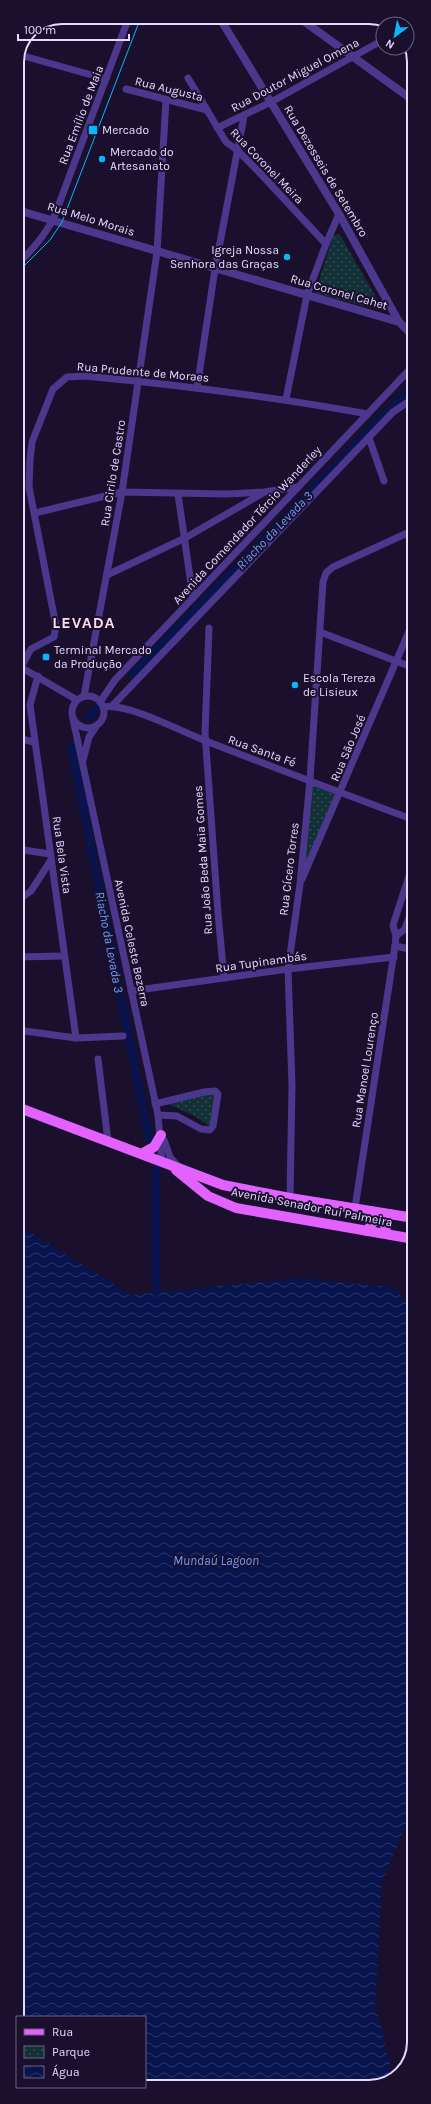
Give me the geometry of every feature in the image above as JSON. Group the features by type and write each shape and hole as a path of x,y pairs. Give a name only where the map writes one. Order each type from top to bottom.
{"main road":[{"name":"Avenida Senador Rui Palmeira","path":"24,1110 143,1153 166,1164 228,1186 290,1198 407,1217"},
{"path":"143,1153 154,1147 160,1132"},
{"name":"Avenida Senador Rui Palmeira","path":"166,1164 208,1196 226,1205 407,1238"},
{"path":"367,1231 373,1222 371,1211"},
{"path":"386,1234 385,1223 390,1214"}],"street":[{"name":"Rua Emílio de Maia","path":"24,257 41,240 53,220 126,24"},
{"name":"Rua Dezesseis de Setembro","path":"223,24 339,214 399,322 407,329"},
{"path":"308,24 407,96"},
{"name":"Rua Doutor Miguel Omena","path":"217,128 271,102 375,45"},
{"path":"25,56 106,79"},
{"name":"Rua Coronel Meira","path":"188,78 226,142 237,150 326,244"},
{"name":"Rua Augusta","path":"126,89 207,110"},
{"name":"Rua Cirilo de Castro","path":"81,698 107,575 122,492 157,252 166,100"},
{"path":"197,388 215,269 244,116"},
{"name":"Rua Melo Morais","path":"24,212 157,252"},
{"path":"286,400 307,295 339,214"},
{"name":"Rua Coronel Cahet","path":"157,252 399,322"},
{"name":"Avenida Comendador Tércio Wanderley","path":"102,704 115,680 407,372"},
{"name":"Rua Prudente de Moraes","path":"24,659 31,649 54,637 56,634 56,626 29,487 32,442 53,390 67,377 85,376 197,388 286,400 368,414"},
{"path":"113,706 394,412 407,403"},
{"path":"369,438 384,481"},
{"path":"35,513 122,492 178,494 264,492 298,487"},
{"path":"107,575 185,538 264,492"},
{"path":"178,494 193,598"},
{"name":"Rua Cícero Torres","path":"290,1198 292,1085 288,969 300,884 310,780 323,582 326,573 333,567 407,533"},
{"name":"Rua João Beda Maia Gomes","path":"208,628 206,741 224,978"},
{"path":"320,632 407,665"},
{"name":"Rua São José","path":"300,884 341,793 407,636"},
{"path":"24,669 81,698 93,697 102,704 103,717 97,725 86,728 81,726 73,719 72,709 81,698"},
{"name":"Rua Bela Vista","path":"38,676 30,705 76,1038"},
{"name":"Rua Santa Fé","path":"102,704 128,710 407,817"},
{"name":"Avenida Celeste Bezerra","path":"73,719 158,1116 166,1164"},
{"name":"Avenida Celeste Bezerra","path":"83,762 89,737 97,725"},
{"path":"24,740 34,742"},
{"path":"24,851 51,857 31,891 24,896"},
{"name":"Rua Manoel Lourenço","path":"355,1208 394,957 396,936 393,925 407,882"},
{"path":"396,936 405,929 407,923"},
{"path":"395,946 407,949"},
{"path":"24,957 64,956"},
{"name":"Rua Tupinambás","path":"131,992 288,969 394,957"},
{"path":"24,1031 76,1038 122,1036"},
{"path":"98,1059 108,1141"},
{"path":"155,1104 204,1092 216,1091 218,1094 214,1126 210,1130 201,1128 177,1116 158,1116"},
{"name":"Avenida Celeste Bezerra","path":"160,1132 170,1157 182,1170"}],"green space":[{"path":"337,234 340,235 380,304 380,307 376,309 315,293 333,236"},
{"path":"312,785 338,795 305,867"},
{"path":"216,1090 210,1127 195,1116 164,1102"}],"water":[{"name":"Mundaú Lagoon","path":"28,1231 131,1295 301,1278 396,1288 407,1304 407,1822 382,1882 375,2004 392,2072 381,2078 374,2080 146,2080 146,2016 24,2016 24,1232"}],"waterway":[{"name":"Riacho da Levada 3","path":"133,674 407,392"},
{"name":"Riacho da Levada 3","path":"88,718 99,706"},
{"name":"Riacho da Levada 3","path":"71,746 149,1138"},
{"name":"Riacho da Levada 3","path":"156,1168 156,1293"}],"tram line":[{"path":"24,266 50,240 62,222 138,24"}],"place":[{"name":"Mercado","path":"93,130"},
{"name":"Mercado do Artesanato","path":"102,159"},
{"name":"Igreja Nossa Senhora das Graças","path":"287,257"},
{"name":"Terminal Mercado da Produção","path":"46,657"},
{"name":"Escola Tereza de Lisieux","path":"295,685"}],"district":[{"name":"LEVADA","path":"84,622"}]}
